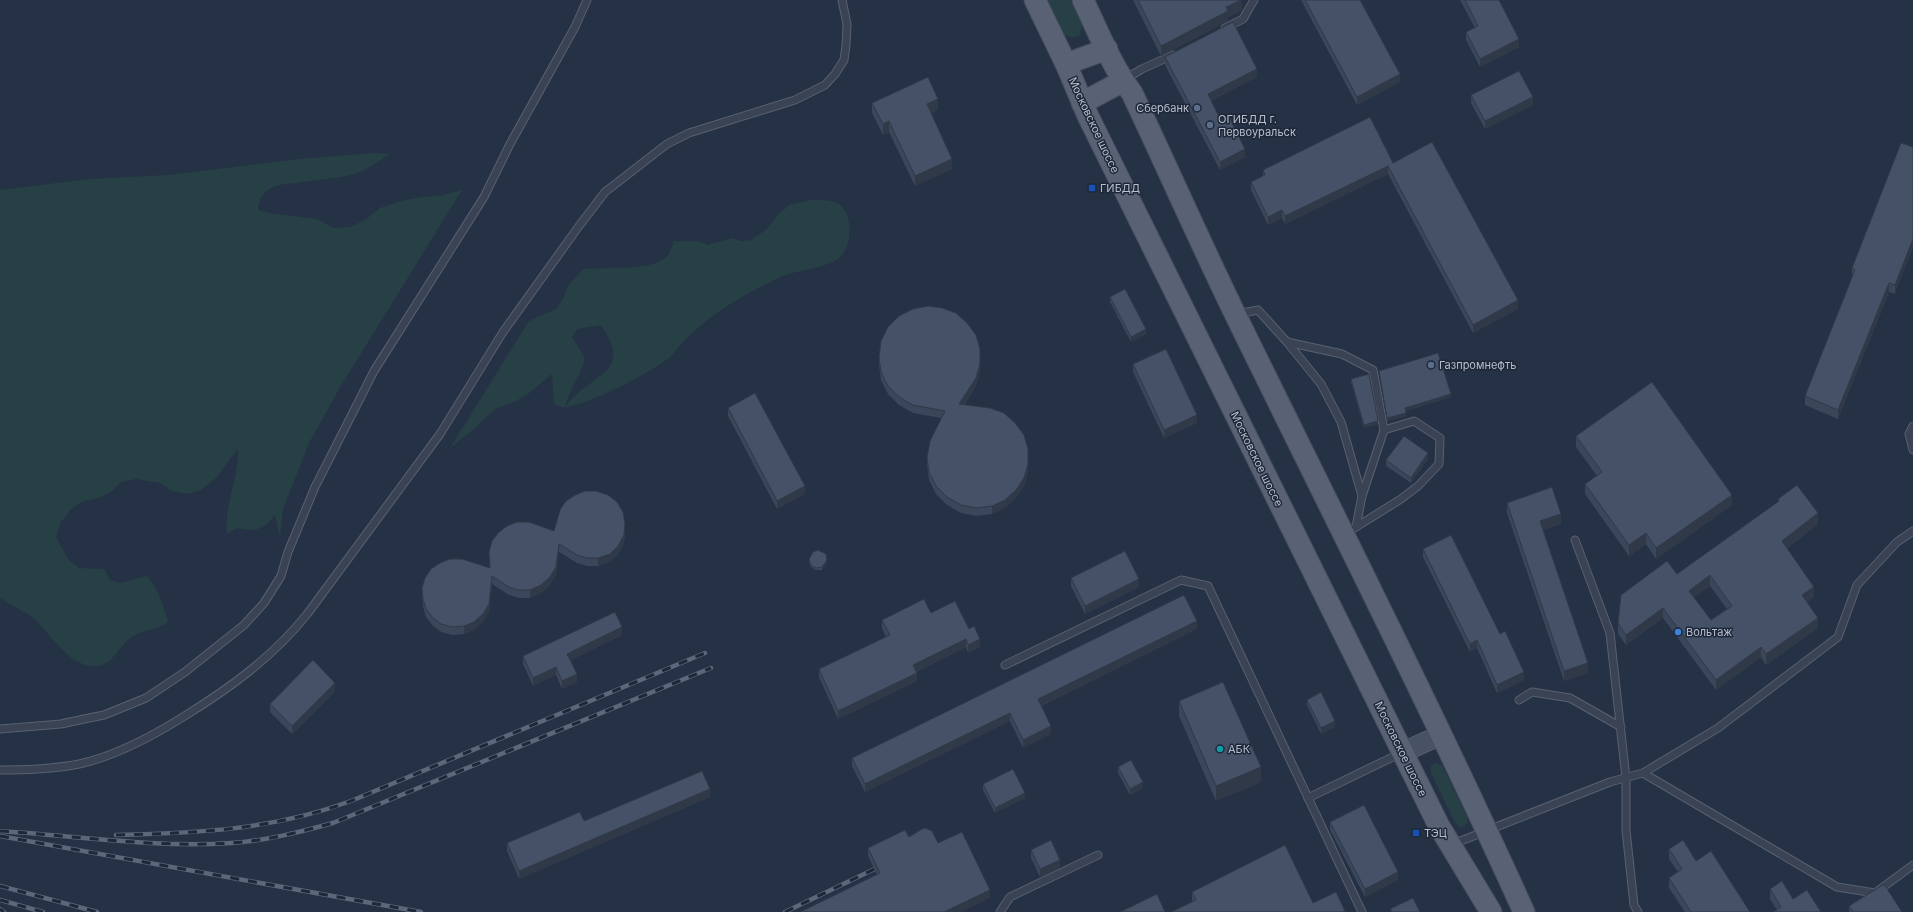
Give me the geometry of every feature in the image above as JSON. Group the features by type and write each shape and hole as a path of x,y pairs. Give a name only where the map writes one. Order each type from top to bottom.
{"main road":[{"name":"Московское шоссе","path":"1035,0 1066,64 1082,103 1439,826 1491,912"},
{"path":"1083,0 1123,80 1132,93 1235,314 1350,530 1441,735 1487,830 1524,912"},
{"path":"1066,64 1107,49"},
{"path":"1082,103 1123,80"}],"street":[{"path":"1403,752 1441,735"}],"lane":[{"path":"0,729 61,724 104,715 146,698 185,672 233,635 244,626 264,603 281,576 288,552 315,487 374,371 484,197 510,144 576,27 588,0"},
{"path":"0,770 78,764 117,751 166,727 228,688 264,660 294,631 440,434 503,332 578,226 606,192 667,144 689,134 795,100 825,85 835,74 844,60 847,24 842,0"},
{"path":"1216,33 1243,19 1254,0"},
{"path":"1123,80 1182,50"},
{"path":"1235,314 1258,310 1287,342 1321,384 1341,422 1362,496"},
{"path":"1287,342 1342,354 1373,370 1384,430 1350,530"},
{"path":"1350,530 1401,500 1418,486 1439,464 1440,438 1414,421 1384,430"},
{"path":"1913,426 1909,434 1913,450"},
{"path":"1450,844 1610,782 1643,773 1718,728 1838,637 1857,585 1897,542 1913,531"},
{"path":"1575,540 1610,633 1626,778 1626,830 1634,905 1638,912"},
{"path":"1005,665 1181,580 1208,586 1362,912"},
{"path":"1519,700 1532,692 1570,698 1620,727"},
{"path":"1308,798 1403,752"},
{"path":"1643,773 1837,887 1875,893 1913,865"},
{"path":"1000,912 1010,897 1098,855"}],"green space":[{"path":"1045,0 1070,0 1082,24 1080,35 1073,38 1063,35"},
{"path":"372,153 390,154 353,175 274,187 264,194 260,201 258,210 317,219 333,228 350,227 365,220 380,208 401,201 422,197 439,196 462,190 339,389 309,443 283,509 280,537 275,515 267,524 259,529 249,530 237,528 227,534 229,502 238,460 238,449 216,478 201,490 188,494 172,491 160,483 136,479 121,482 112,491 100,498 84,501 72,508 61,522 56,537 68,559 79,568 104,569 110,580 121,583 147,576 158,592 168,622 159,627 134,635 126,641 104,665 87,665 78,662 69,656 32,617 0,598 0,190 89,179 168,175 299,159"},
{"path":"810,200 821,200 836,202 844,209 849,222 850,230 847,245 840,257 829,264 783,276 745,295 706,321 661,364 603,395 575,405 565,407 561,407 554,404 552,374 528,394 514,402 495,409 474,429 450,448 529,321 556,309 563,299 568,286 583,269 628,268 652,264 662,260 668,255 674,241 695,241 707,245 733,238 741,241 751,240 767,229 777,216 789,205","holes":["601,325 613,350 613,358 610,365 605,372 576,395 565,407 581,371 585,358 572,337 577,329"]},
{"path":"1435,763 1440,764 1443,767 1467,817 1468,822 1464,827 1460,827 1455,823 1431,773 1431,766"}],"building":[{"path":"1138,0 1241,0 1226,7 1228,11 1161,46"},
{"path":"1305,0 1360,0 1400,74 1357,97"},
{"path":"1465,0 1499,0 1519,39 1480,59 1466,32 1478,26"},
{"path":"1233,22 1257,69 1208,94 1221,121 1229,117 1245,149 1220,162 1165,57"},
{"path":"1519,71 1533,97 1485,121 1471,95"},
{"path":"928,77 938,99 927,104 952,159 915,176 889,121 883,124 872,103"},
{"path":"1370,117 1393,163 1432,142 1518,300 1473,325 1388,166 1285,216 1282,210 1268,217 1251,182 1265,175 1263,170"},
{"path":"1901,143 1913,147 1913,239 1895,285 1889,283 1838,410 1805,396 1855,270 1852,268"},
{"path":"1125,289 1146,329 1131,337 1110,297"},
{"path":"928,306 942,308 956,313 967,323 976,335 980,349 980,364 976,378 959,404 990,408 1004,413 1015,423 1024,435 1028,449 1028,464 1024,478 1016,490 1005,500 992,506 976,508 961,505 947,497 936,486 929,472 927,457 930,441 945,411 913,405 899,397 888,386 881,372 879,357 881,341 888,327 899,316 913,309"},
{"path":"1166,349 1197,415 1164,430 1133,364"},
{"path":"1438,353 1451,394 1405,408 1406,413 1387,418 1379,371"},
{"path":"1369,374 1378,421 1364,425 1351,379"},
{"path":"1652,382 1732,495 1656,548 1646,533 1629,545 1585,484 1602,472 1576,436"},
{"path":"755,393 805,486 777,501 728,408"},
{"path":"1404,436 1428,453 1411,478 1386,460"},
{"path":"1797,485 1818,513 1782,541 1814,587 1802,595 1818,618 1766,654 1761,647 1716,680 1663,608 1626,635 1618,623 1621,595 1667,561 1677,574 1779,501 1778,499","holes":["1710,575 1732,606 1711,620 1689,591"]},
{"path":"1552,487 1561,514 1540,521 1588,663 1564,671 1507,503"},
{"path":"585,491 596,491 608,495 617,502 623,512 625,524 624,535 618,546 610,554 598,558 587,558 577,555 559,544 556,567 550,577 541,585 530,590 519,590 509,587 492,576 489,604 483,614 474,622 464,626 452,627 441,624 433,618 426,609 422,588 425,578 431,569 450,559 462,559 490,568 489,552 492,541 498,533 507,526 517,522 529,522 554,531 560,510 566,501"},
{"path":"1451,535 1500,634 1505,631 1524,672 1497,685 1477,640 1470,644 1423,549"},
{"path":"818,550 826,554 827,560 822,567 816,568 811,565 809,559 813,552"},
{"path":"1125,551 1139,579 1085,606 1071,578"},
{"path":"1184,595 1197,621 1038,699 1051,726 1023,740 1010,713 865,784 852,758"},
{"path":"924,599 931,613 955,601 969,629 974,626 980,639 968,645 966,639 913,665 917,673 838,711 819,669 890,635 882,620"},
{"path":"615,612 622,627 567,654 577,674 562,681 556,667 533,678 523,656"},
{"path":"313,660 335,683 292,726 270,704"},
{"name":"АБК","path":"1223,682 1261,767 1216,786 1179,701"},
{"path":"1321,692 1335,721 1321,728 1307,700"},
{"path":"1131,760 1143,782 1130,789 1118,767"},
{"path":"1013,769 1025,793 995,808 983,784"},
{"path":"702,771 710,789 519,871 507,843 580,812 584,821"},
{"path":"1364,805 1398,872 1365,889 1330,822"},
{"path":"925,828 932,831 938,843 962,832 990,890 944,912 800,912 880,873 868,848 905,830 909,837"},
{"path":"1051,840 1060,860 1040,869 1031,850"},
{"path":"1683,840 1696,861 1711,851 1750,912 1691,912 1669,878 1682,869 1669,849"},
{"path":"1285,845 1313,903 1336,892 1345,911 1171,912 1196,900 1192,892"},
{"path":"1782,881 1793,899 1807,890 1821,912 1773,912 1781,907 1770,889"},
{"path":"1884,884 1902,912 1853,912 1849,906"},
{"path":"1157,894 1165,912 1120,912"},
{"path":"1413,898 1420,912 1392,912 1390,909"}],"railway":[{"path":"116,835 177,833 235,828 264,824 322,811 351,801 705,653"},
{"path":"0,831 116,841 173,844 244,842 295,833 333,823 711,668"},
{"path":"0,836 421,912"},
{"path":"785,912 885,864"},
{"path":"0,886 97,912"},
{"path":"0,900 43,912"},
{"path":"0,909 4,912"}],"place":[{"name":"Сбербанк","path":"1197,108"},
{"name":"ОГИБДД г. Первоуральск","path":"1210,125"},
{"name":"ГИБДД","path":"1092,188"},
{"name":"Газпромнефть","path":"1431,365"},
{"name":"Вольтаж","path":"1678,632"},
{"name":"АБК","path":"1220,749"},
{"name":"ТЭЦ","path":"1416,833"}]}
